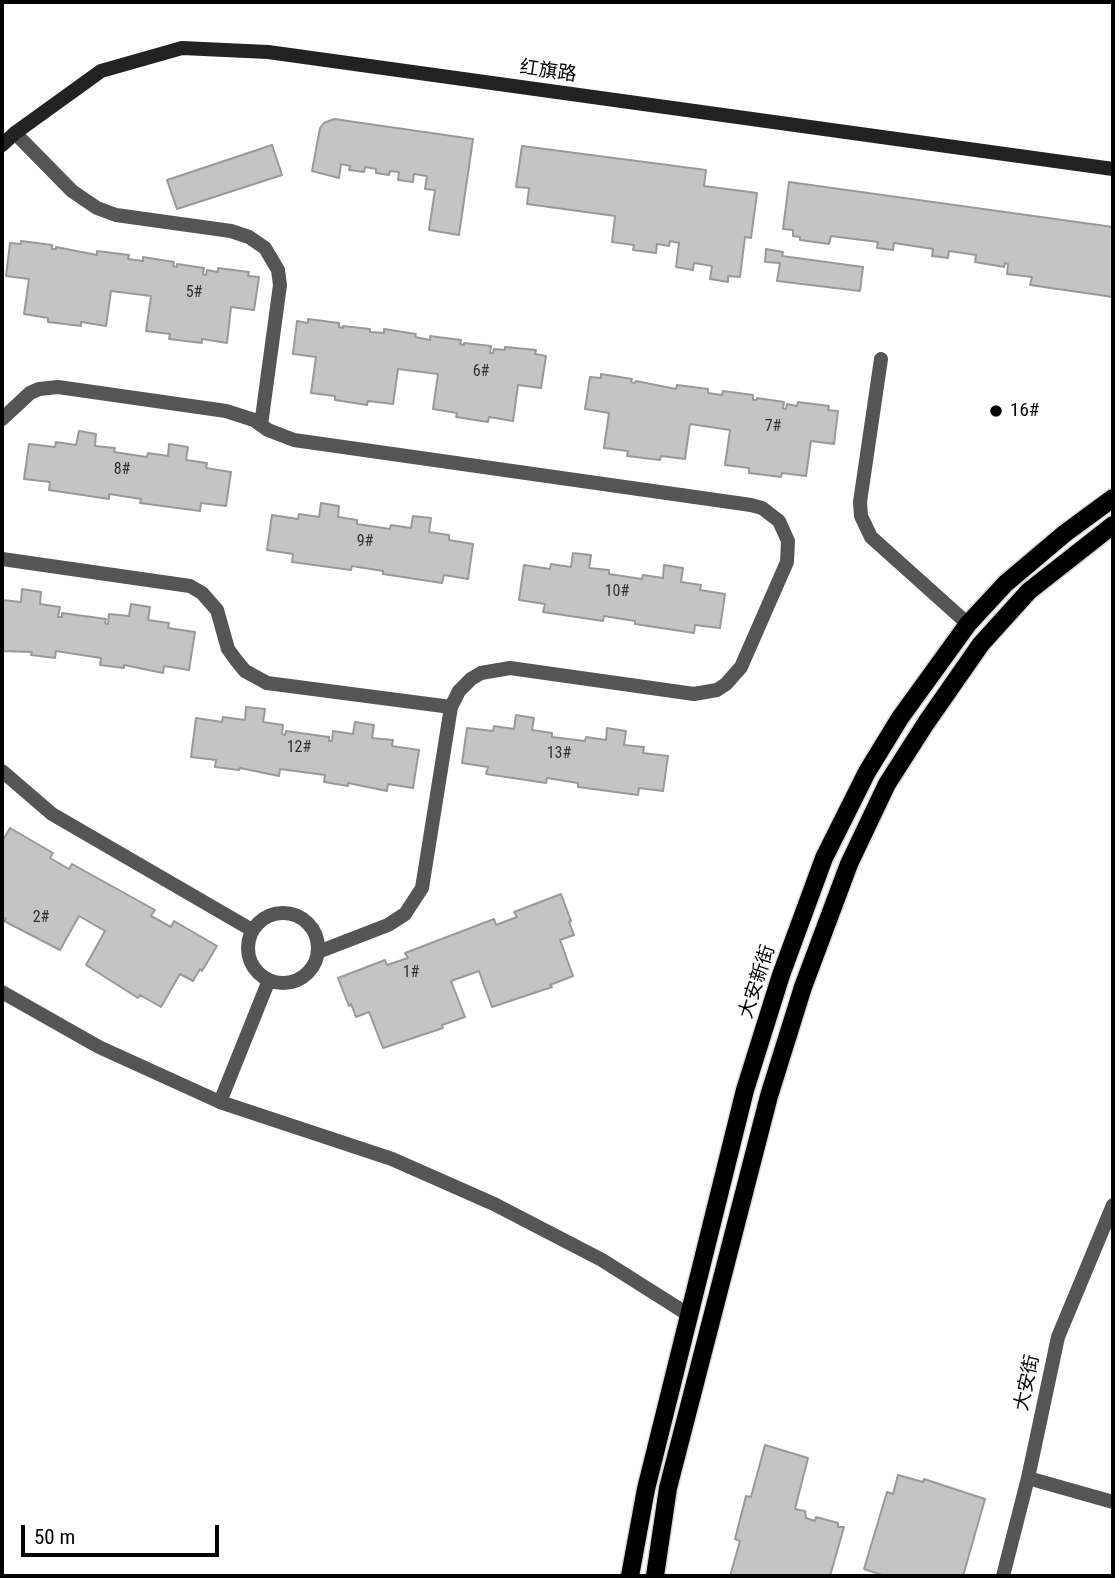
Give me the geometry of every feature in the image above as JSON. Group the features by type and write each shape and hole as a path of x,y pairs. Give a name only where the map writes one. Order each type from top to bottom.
{"main road":[{"name":"大安新街","path":"630,1576 646,1489 745,1090 781,975 824,858 867,772 900,718 968,624 1006,583 1064,534 1113,498"},
{"path":"655,1576 668,1488 769,1096 803,987 849,864 887,785 981,644 1029,591 1113,525"}],"street":[{"name":"红旗路","path":"2,145 101,71 182,48 268,52 1113,169"},
{"path":"15,133 80,198 106,213 232,231 249,237 265,248 278,271 280,285 261,425"},
{"path":"881,359 860,502 861,516 871,537 968,624"},
{"path":"2,419 30,393 38,389 58,387 226,411 241,415 293,440 751,505 762,508 779,521 788,541 787,562 741,667 726,684 705,693 694,694 498,668 481,673 458,691 451,707 422,888 405,914 388,925 318,952"},
{"path":"2,559 190,586 202,593 217,610 228,649 236,660 245,671 267,683 451,707"},
{"path":"2,771 52,814 252,930"},
{"path":"282,912 305,920 313,929 318,952 309,971 300,978 280,983 259,974 251,965 248,953 252,930 259,921 282,912"},
{"path":"220,1102 269,980"},
{"path":"2,992 99,1047 220,1102 391,1159 495,1204 603,1261 689,1315"},
{"name":"大安街","path":"1003,1576 1028,1478 1058,1337 1113,1205"},
{"path":"1028,1478 1113,1502"}],"building":[{"path":"334,119 473,139 459,235 429,230 435,190 425,189 427,176 414,174 413,182 398,180 399,172 390,171 389,175 376,173 376,169 365,167 364,172 349,170 350,166 341,164 339,178 312,171 320,128"},
{"path":"272,145 282,175 177,209 167,180"},
{"path":"522,146 706,170 704,186 757,193 751,238 745,237 740,277 728,276 728,282 710,279 712,266 694,263 693,270 676,267 679,243 670,241 669,246 657,244 656,253 633,250 634,245 612,242 615,216 527,204 529,188 516,187"},
{"path":"789,182 1113,227 1113,297 1030,285 1032,277 1007,274 1008,264 1005,263 1004,267 975,262 976,255 949,251 948,258 932,256 933,249 894,243 893,250 877,248 878,242 831,236 829,244 800,240 800,237 793,236 793,230 783,229"},
{"path":"21,241 52,245 52,249 56,247 97,255 97,251 129,255 128,259 143,261 143,257 174,262 173,266 177,267 177,264 204,268 203,274 206,275 207,270 218,272 218,268 249,272 248,276 259,277 254,310 231,307 227,343 202,339 202,343 169,339 170,334 146,331 151,296 111,291 106,326 81,322 81,326 48,322 48,318 24,314 29,279 6,276 10,243 21,244"},
{"path":"766,249 783,252 782,256 863,267 860,291 777,281 780,263 765,262"},
{"path":"308,319 339,323 339,327 343,328 370,329 370,332 384,333 384,329 416,334 415,337 430,340 430,336 461,340 460,344 464,345 491,346 490,353 493,353 494,349 505,350 505,347 536,350 535,354 546,356 541,388 518,385 513,421 489,417 488,422 456,417 457,413 433,409 438,374 398,369 393,404 368,401 367,405 311,393 316,357 293,354 297,321 308,323"},
{"path":"601,374 632,379 631,382 635,383 636,381 676,389 677,385 708,389 708,393 722,395 723,391 753,395 753,400 757,398 784,402 783,408 786,409 787,404 797,406 798,402 829,406 828,410 838,411 834,444 811,441 806,476 782,473 781,477 749,473 749,468 725,465 730,430 690,424 685,459 661,456 660,460 627,456 628,451 604,448 609,413 585,409 590,377 601,378"},
{"path":"79,431 96,434 95,446 115,448 114,452 147,457 148,453 168,456 169,444 188,447 186,460 207,463 206,468 231,472 226,506 201,503 200,511 140,503 141,499 109,494 109,499 49,490 50,482 24,479 29,444 55,447 56,442 76,445"},
{"path":"321,503 339,506 338,517 357,520 357,524 390,529 391,525 411,528 413,516 431,518 429,532 449,535 449,540 473,544 468,579 444,575 442,583 383,574 383,571 352,566 351,570 292,562 293,554 267,550 272,515 298,519 299,514 319,517"},
{"path":"573,553 591,555 589,568 609,570 609,574 642,579 643,575 663,578 664,565 683,568 681,582 701,585 700,590 725,594 720,628 695,625 694,633 635,624 635,621 604,616 603,621 543,612 545,604 519,600 524,565 550,569 551,564 571,567"},
{"path":"22,589 41,592 40,604 60,607 58,617 62,617 62,613 106,619 105,623 108,624 109,614 129,616 131,604 150,607 148,620 169,623 168,628 195,632 189,670 164,666 163,673 124,665 124,668 100,665 101,658 56,651 55,658 31,655 32,652 2,651 2,600 21,602"},
{"path":"246,707 265,709 263,722 283,725 282,734 285,735 286,731 329,737 329,741 332,741 333,731 353,734 355,722 374,725 372,738 393,740 392,746 419,750 413,788 388,784 387,791 348,783 348,786 324,782 325,775 280,769 279,776 240,768 215,767 216,760 191,757 196,718 222,722 223,717 245,720"},
{"path":"516,715 534,718 532,730 552,733 552,737 585,741 586,737 606,740 607,728 626,731 624,745 644,747 643,753 668,756 663,791 639,788 638,795 578,787 578,783 547,778 546,783 486,774 488,767 462,763 467,728 493,731 494,726 514,729"},
{"path":"10,828 53,853 50,858 69,869 72,864 155,910 151,916 171,927 174,921 217,946 202,971 200,969 193,981 180,974 161,1007 140,995 138,998 86,965 105,931 79,916 60,950 4,921 2,842"},
{"path":"561,894 574,935 560,940 573,976 550,985 552,987 492,1007 479,971 451,981 465,1017 442,1025 443,1028 383,1048 369,1012 356,1017 351,1004 349,1006 338,978 385,960 387,965 408,958 405,953 494,919 496,925 517,917 514,912"},
{"path":"765,1445 808,1458 795,1509 805,1511 806,1518 815,1521 816,1517 844,1527 830,1576 730,1576 740,1541 735,1539 746,1496 751,1497"},
{"path":"898,1475 923,1482 924,1479 985,1499 963,1576 885,1576 864,1569 887,1492 893,1494"}],"place":[{"name":"16#","path":"996,411"}]}
